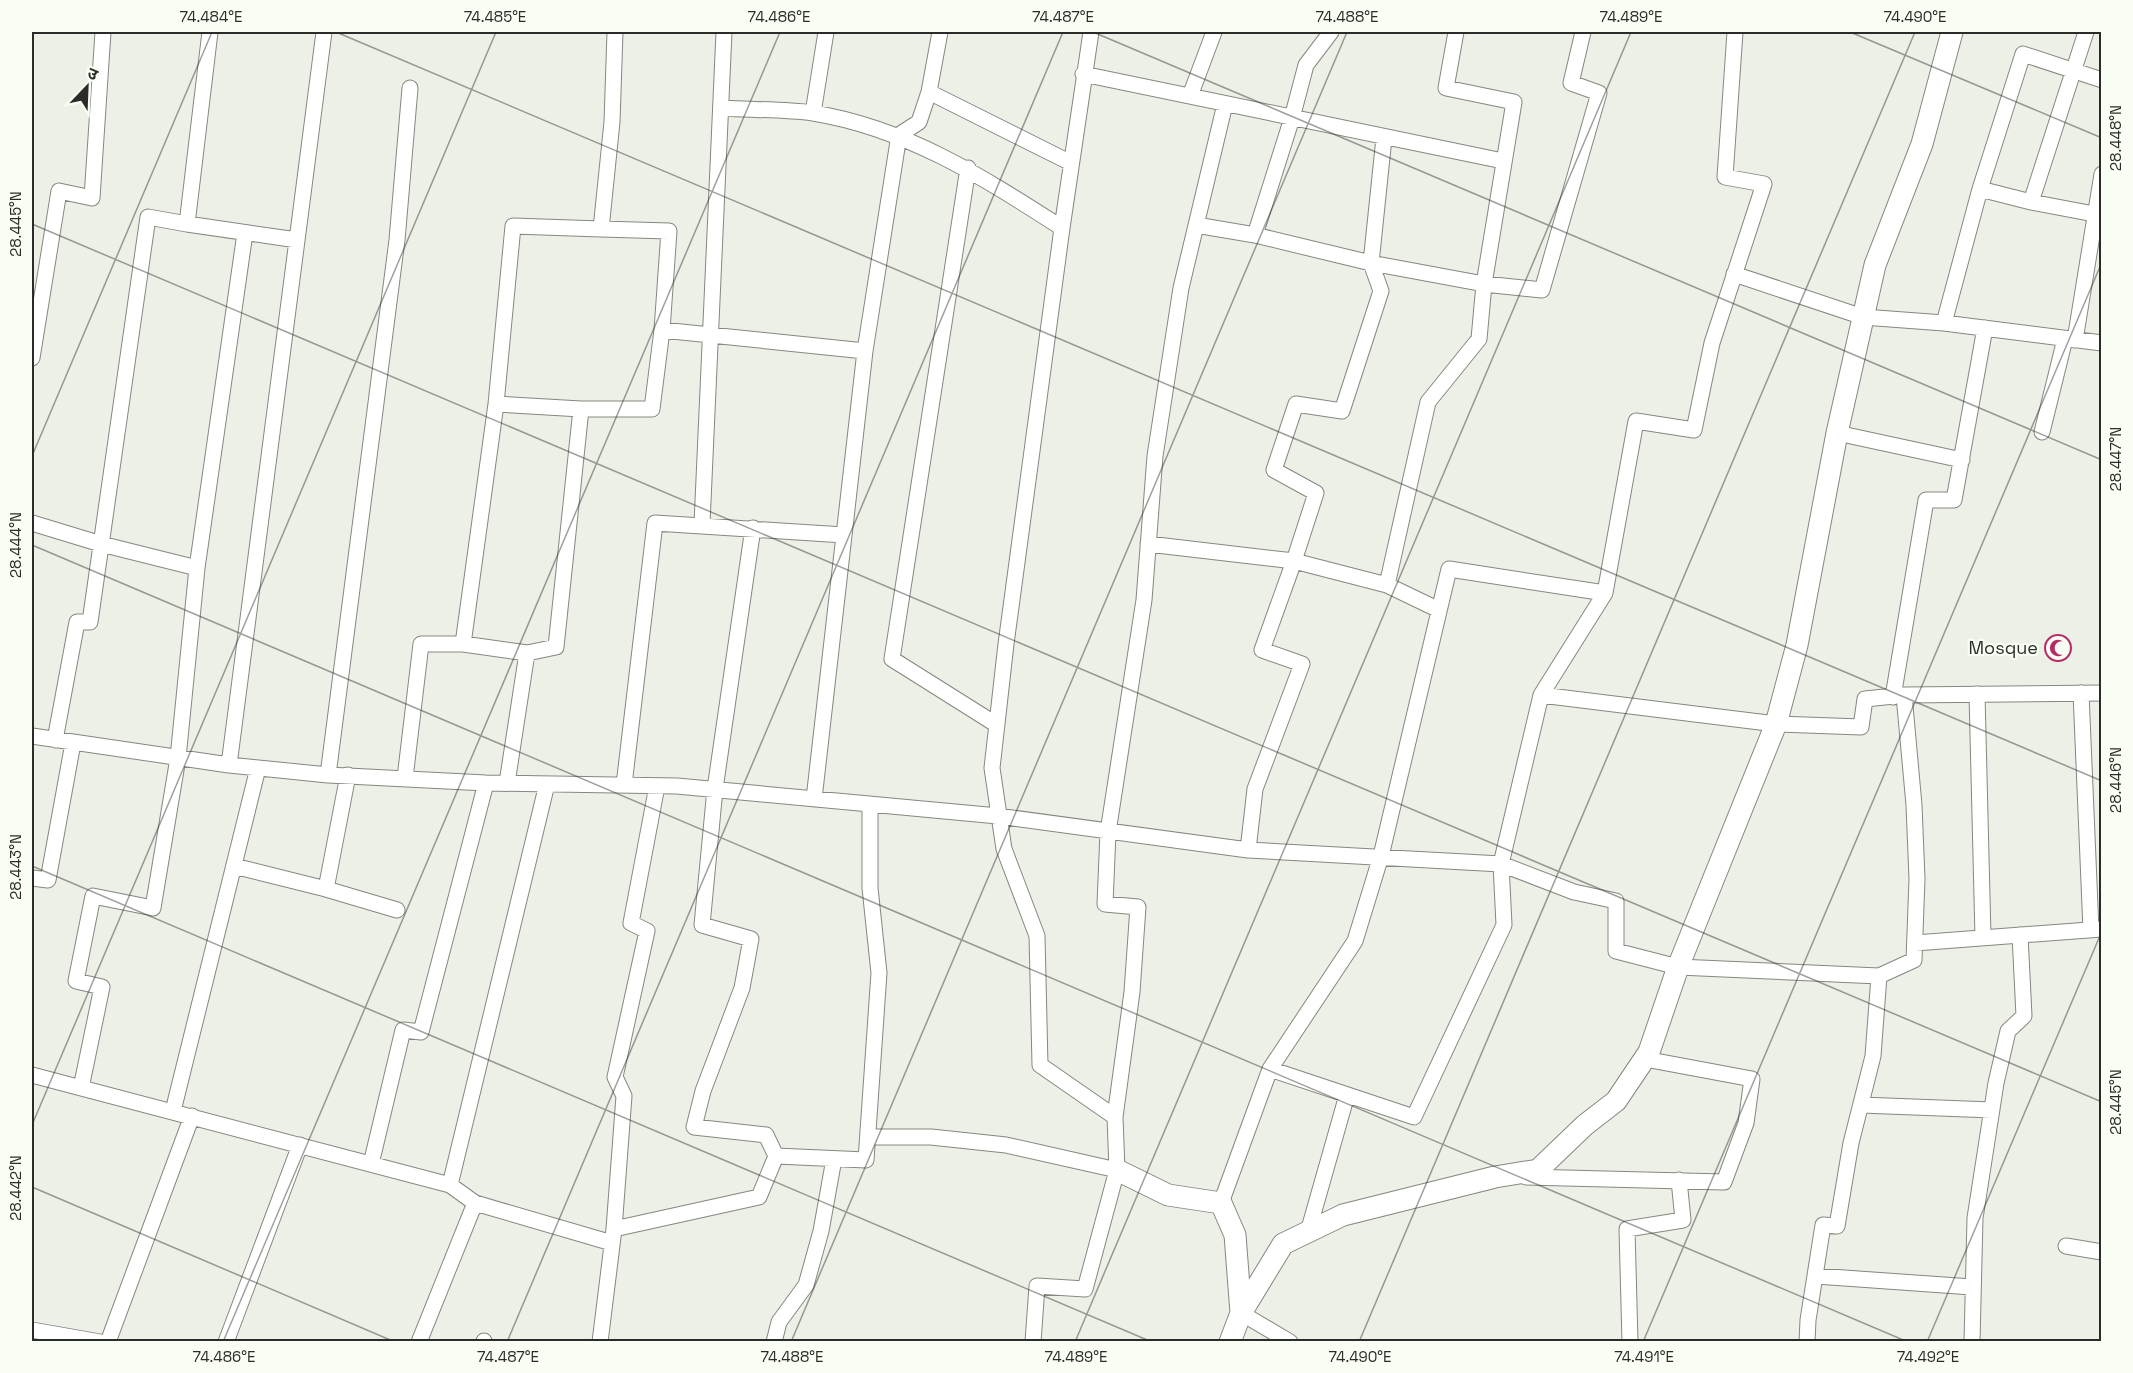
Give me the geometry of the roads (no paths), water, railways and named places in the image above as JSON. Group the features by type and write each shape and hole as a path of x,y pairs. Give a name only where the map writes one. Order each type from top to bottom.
{"street":[{"path":"32,358 59,191 92,198 103,32"},
{"path":"188,224 210,32"},
{"path":"229,765 324,32"},
{"path":"601,229 612,122 615,32"},
{"path":"702,524 724,32"},
{"path":"813,113 826,32"},
{"path":"814,799 865,351 899,135 919,122 929,92 940,32"},
{"path":"1091,32 1062,228 992,768 1004,849 1037,936 1040,1065 1115,1117"},
{"path":"1190,96 1214,32"},
{"path":"1256,235 1306,65 1331,32"},
{"path":"1387,585 1428,402 1479,339 1503,161 1514,102 1446,88 1456,32"},
{"path":"1196,225 1256,235 1371,263 1485,284 1542,290 1599,93 1571,83 1583,32"},
{"path":"1270,1069 1414,1117 1504,925 1501,864 1541,694 1605,593 1636,421 1694,430 1712,343 1764,184 1725,177 1735,32"},
{"path":"1230,1341 1241,1313 1283,1244 1343,1215 1499,1176 1538,1170 1585,1125 1616,1101 1645,1059 1678,967 1776,724 1797,645 1838,433 1875,265 1922,144 1952,32"},
{"path":"2031,202 2086,32"},
{"path":"1944,323 1980,189 2023,54 2102,80"},
{"path":"1083,74 1503,161"},
{"path":"328,775 397,240 410,88"},
{"path":"929,92 1071,163"},
{"path":"1033,1341 1037,1286 1085,1289 1117,1170 1115,1117 1132,992 1138,906 1105,904 1108,832 1143,600 1155,456 1181,288 1225,104"},
{"path":"721,108 813,113 899,135 968,168 1062,228"},
{"path":"1248,850 1255,789 1302,664 1262,650 1316,494 1274,470 1296,404 1342,411 1381,291 1371,263 1384,138"},
{"path":"968,168 892,659 997,725"},
{"path":"2042,432 2070,340 2102,174"},
{"path":"1980,189 2094,214"},
{"path":"55,740 77,622 90,622 148,217 297,240"},
{"path":"463,644 496,404 513,226 669,231 662,330 652,409 581,409 496,404"},
{"path":"81,1088 102,987 76,981 93,896 153,908 178,758 197,568 245,233"},
{"path":"1734,274 1863,317 1944,323 2102,343"},
{"path":"32,736 229,765 328,775 486,783 714,789 998,816 1248,850 1501,864 1574,892 1616,902 1616,951 1678,967 1880,976 1914,960 1916,848 1898,696 1926,500 1954,500 1985,328"},
{"path":"662,330 865,351"},
{"path":"405,778 421,644 463,644 527,653 556,648 581,409"},
{"path":"1838,433 1962,460"},
{"path":"32,523 101,544 197,568"},
{"path":"624,785 655,523 702,524 844,535"},
{"path":"32,1075 450,1185 475,1203 613,1236 759,1197 776,1156 766,1135 694,1127 703,1091 742,988 751,939 702,925 714,789 753,528"},
{"path":"1148,544 1294,561 1387,585 1437,609"},
{"path":"1241,1313 1235,1235 1221,1203 1270,1069 1355,941 1382,856 1437,609 1449,568 1605,593"},
{"path":"507,783 527,653"},
{"path":"1915,943 2096,929 2081,693"},
{"path":"1541,694 1776,724 1861,727 1865,699 1898,696 2102,693"},
{"path":"1977,694 1983,938"},
{"path":"32,878 48,880 73,743"},
{"path":"173,1112 258,768"},
{"path":"326,888 348,775"},
{"path":"371,1164 403,1030 422,1032 486,783"},
{"path":"450,1185 547,784"},
{"path":"600,1341 613,1236 624,1096 615,1077 647,931 631,923 657,786"},
{"path":"776,1156 866,1160 879,973 870,888 870,805"},
{"path":"234,866 326,888 397,910"},
{"path":"1972,1341 1976,1218 1992,1110 2008,1031 2024,1016 2020,935"},
{"path":"1807,1341 1808,1320 1824,1225 1837,1226 1851,1143 1873,1056 1880,976"},
{"path":"1499,1176 1724,1182 1746,1123 1752,1079 1645,1059"},
{"path":"1308,1232 1347,1095"},
{"path":"1861,1105 1992,1110"},
{"path":"108,1341 192,1116"},
{"path":"869,1137 931,1137 1006,1145 1117,1170 1168,1195 1221,1203"},
{"path":"226,1341 300,1145"},
{"path":"774,1341 778,1322 806,1285 821,1231 834,1159"},
{"path":"1630,1341 1627,1229 1683,1220 1679,1180"},
{"path":"419,1341 475,1203"},
{"path":"2066,1246 2102,1252"},
{"path":"1815,1276 1972,1287"},
{"path":"1241,1313 1290,1341"},
{"path":"40,1334 100,1341"}],"place":[{"name":"Mosque","path":"2058,648"}]}
